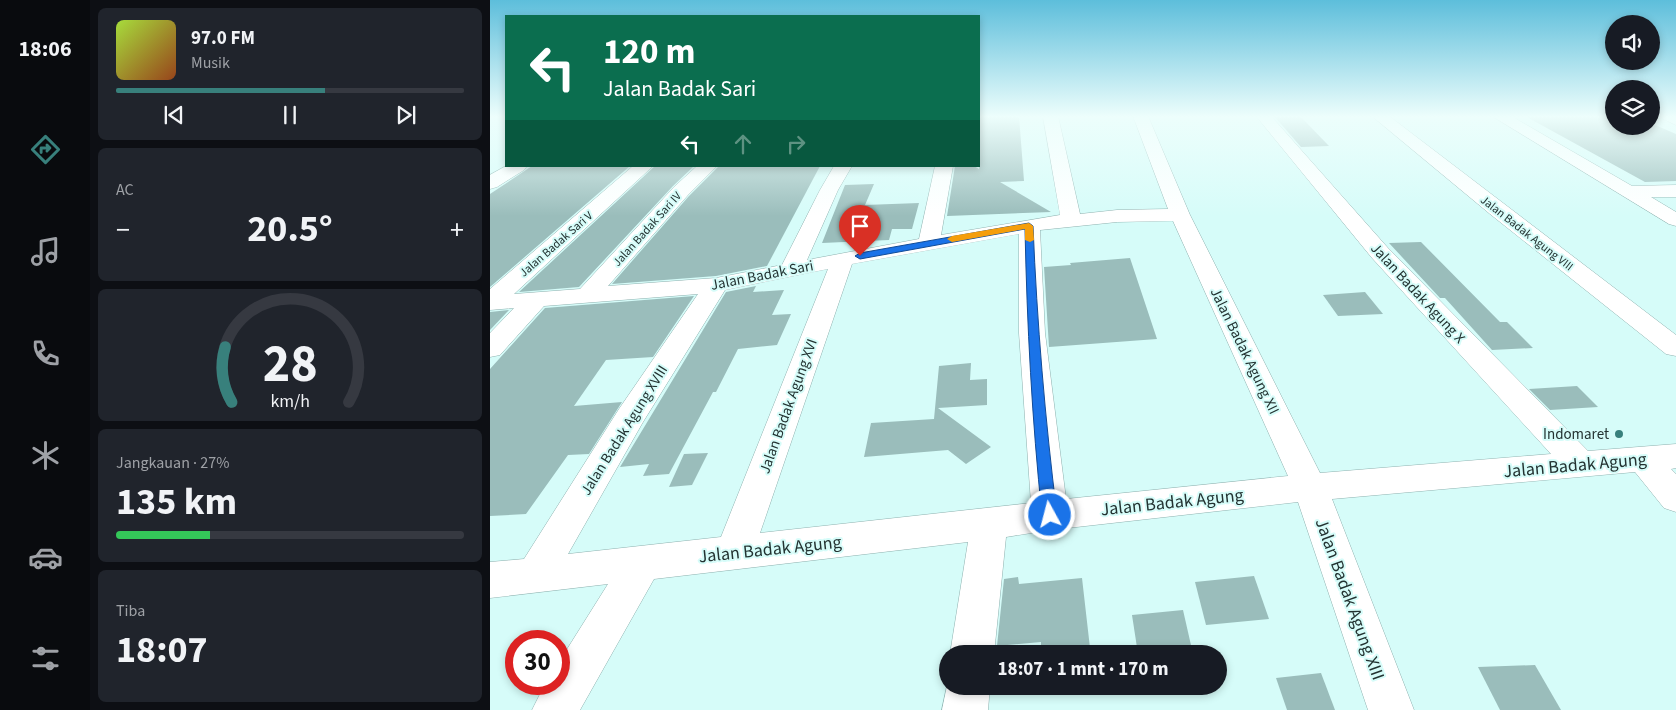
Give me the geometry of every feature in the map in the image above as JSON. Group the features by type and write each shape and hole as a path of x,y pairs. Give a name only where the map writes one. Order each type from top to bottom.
{"street":[{"path":"1057,149 1071,219"},
{"name":"Jalan Badak Agung XII","path":"1153,149 1180,215 1310,487"},
{"name":"Jalan Badak Agung X","path":"1291,149 1380,253 1580,464"},
{"name":"Jalan Badak Agung VIII","path":"1421,149 1504,216 1676,348"},
{"path":"1555,149 1676,220"},
{"path":"490,183 516,167"},
{"name":"Jalan Badak Sari V","path":"490,302 643,167"},
{"name":"Jalan Badak Sari IV","path":"588,294 681,191 707,167"},
{"path":"790,270 829,190 842,167"},
{"path":"929,243 944,167"},
{"path":"1628,192 1676,190"},
{"name":"Jalan Badak Sari","path":"490,302 716,286 843,259 1071,219 1180,215"},
{"path":"1029,226 1032,333 1040,430 1050,515"},
{"name":"Jalan Badak Agung XVI","path":"734,553 843,259"},
{"name":"Jalan Badak Agung XVIII","path":"535,575 630,418 716,286"},
{"path":"490,349 538,298"},
{"path":"1660,458 1676,498"},
{"name":"Jalan Badak Agung","path":"490,580 1310,487 1660,458"},
{"name":"Jalan Badak Agung XIII","path":"1310,487 1391,710"},
{"path":"973,645 989,524"},
{"path":"555,710 642,563"},
{"path":"965,710 967,695"}],"building":[{"path":"980,149 1022,149 1024,181 1000,182 1051,212 947,216 955,167 976,167 979,169"},
{"path":"1585,149 1676,149 1676,181 1645,182"},
{"path":"530,167 629,167 490,287 490,194"},
{"path":"654,167 693,167 579,287 519,292"},
{"path":"718,167 819,167 767,266 716,276 612,284 689,196"},
{"path":"874,184 865,205 919,203 912,229 892,229 889,240 822,243 845,185"},
{"path":"1421,242 1500,322 1507,322 1533,348 1492,350 1445,298 1440,298 1389,243"},
{"path":"1130,258 1157,339 1049,347 1044,267"},
{"path":"756,286 753,292 784,290 772,315 791,314 777,345 738,349 716,392 713,392 669,474 643,476 649,464 620,467 726,292"},
{"path":"1365,292 1383,314 1338,316 1323,295"},
{"path":"694,296 653,357 606,360 574,406 622,402 589,454 568,455 526,514 490,516 490,369 545,308"},
{"path":"509,310 490,330 490,312"},
{"path":"971,363 970,380 987,379 987,405 938,408 991,447 966,464 948,450 864,457 871,423 934,419 939,366"},
{"path":"1577,386 1598,407 1550,410 1529,389"},
{"path":"708,453 692,485 669,487 684,454"},
{"path":"1254,576 1269,619 1206,625 1195,582"},
{"path":"1018,577 1019,584 1082,578 1090,645 1041,645 1041,642 997,645 1004,579"},
{"path":"1183,610 1191,645 1137,645 1132,615"},
{"path":"1535,665 1561,710 1500,710 1478,667"},
{"path":"1321,673 1335,710 1287,710 1276,678"}],"slow traffic":[{"path":"952,239 1029,226 1030,240"}],"place":[{"name":"Indomaret","path":"1619,434"}],"route":[{"path":"860,256 1029,226 1032,272 1032,333 1040,430 1050,515"}]}
